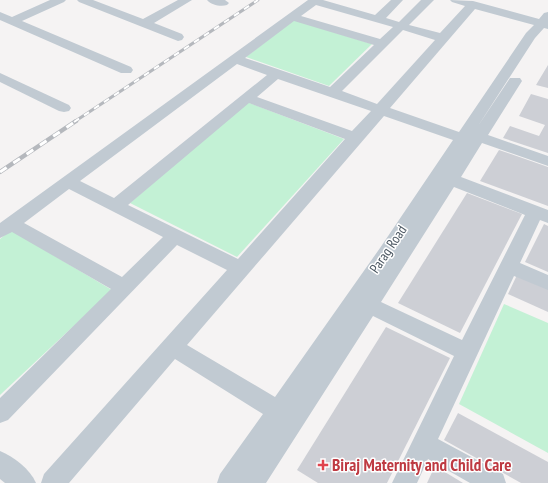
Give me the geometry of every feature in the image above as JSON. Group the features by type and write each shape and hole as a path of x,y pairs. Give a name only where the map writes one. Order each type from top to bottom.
{"street":[{"path":"12,22 60,0"},
{"path":"83,0 178,37"},
{"path":"144,24 186,0"},
{"path":"342,9 351,0"},
{"path":"378,19 397,0"},
{"path":"332,93 428,0"},
{"path":"124,287 5,228 314,1 443,38"},
{"path":"53,483 443,38 464,2 546,23"},
{"path":"0,16 126,70"},
{"path":"292,17 383,44"},
{"name":"Parag Road","path":"241,481 278,411 445,177 546,23"},
{"path":"235,59 381,110 548,161"},
{"path":"115,206 277,73"},
{"path":"0,77 64,108"},
{"path":"247,98 356,138"},
{"path":"404,483 508,266 541,214 445,177"},
{"name":"Parag Road","path":"241,481 369,305 445,177"},
{"path":"68,182 241,269"},
{"path":"0,413 175,236"},
{"path":"508,266 548,283"},
{"path":"369,305 467,352"},
{"path":"173,347 278,411"},
{"path":"423,443 494,483"},
{"path":"0,463 24,483"}],"green space":[{"path":"294,20 372,44 329,86 246,57"},
{"path":"247,102 344,139 237,257 130,203"},
{"path":"11,230 112,290 0,395 0,239"},
{"path":"504,304 548,323 548,453 459,404"}],"building":[{"path":"548,65 548,88 536,85"},
{"path":"531,94 548,99 548,153 503,138 510,126 539,136 545,125 519,116"},
{"path":"499,150 548,167 548,206 480,181"},
{"path":"467,193 522,214 460,333 398,303"},
{"path":"544,224 548,226 548,272 525,262"},
{"path":"517,275 548,289 548,312 508,294"},
{"path":"386,327 450,358 387,483 318,483 297,470"},
{"path":"458,413 548,462 548,483 521,483 444,440"},
{"path":"435,466 463,483 427,483"}],"railway":[{"path":"74,122 258,0"},
{"path":"0,172 76,121"}],"place":[{"name":"Biraj Maternity and Child Care","path":"323,465"}]}
